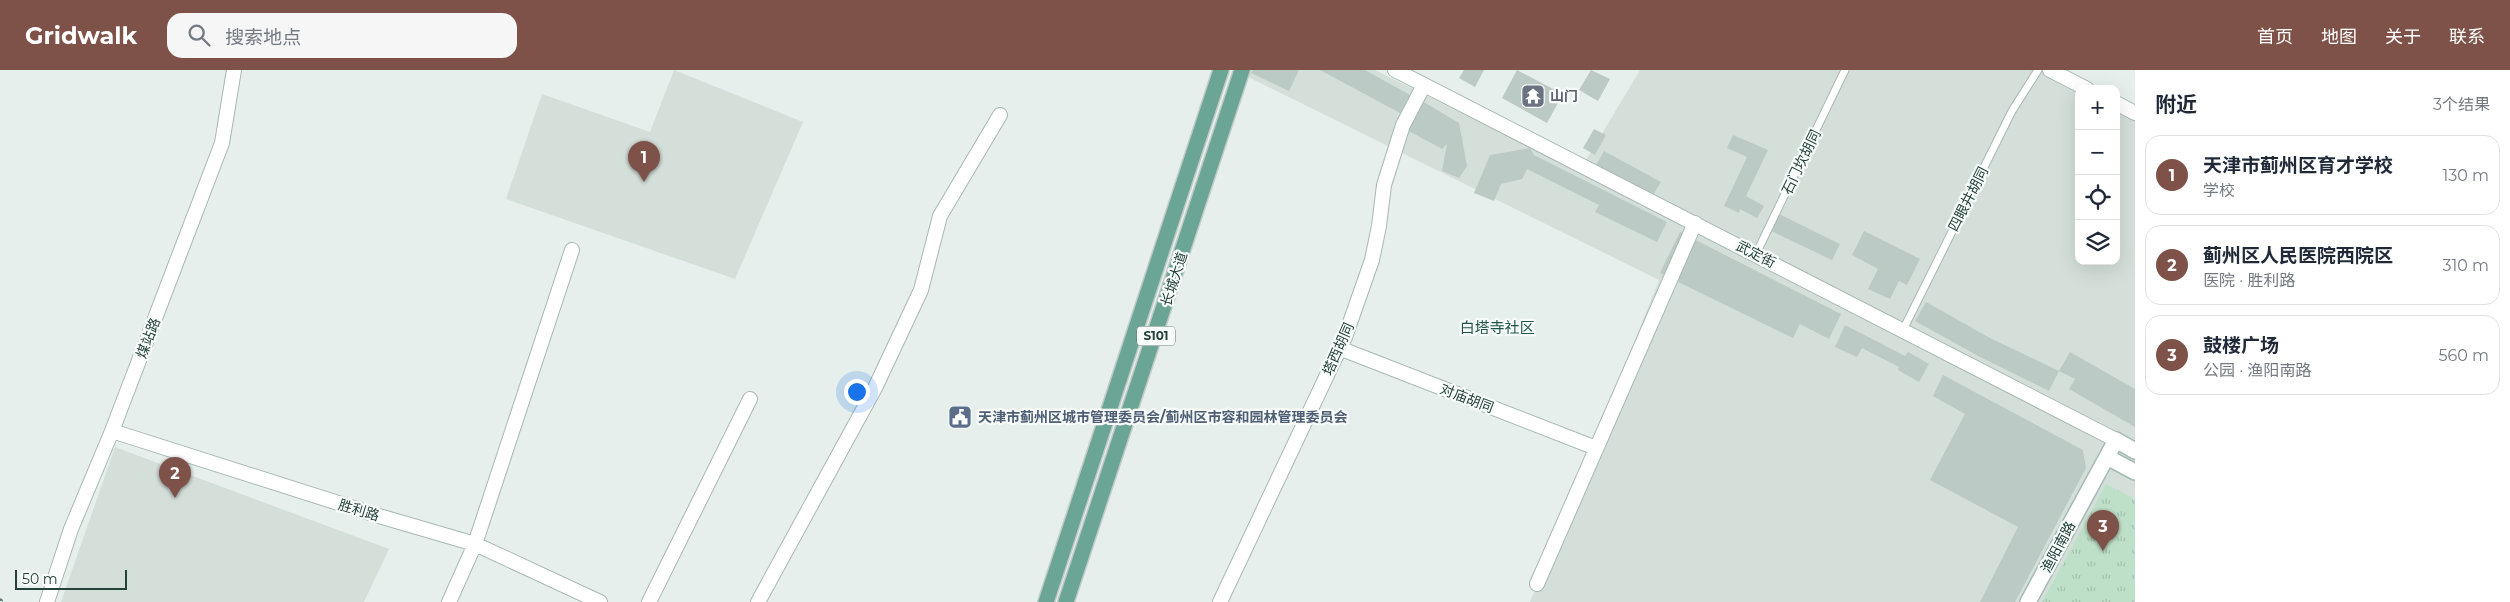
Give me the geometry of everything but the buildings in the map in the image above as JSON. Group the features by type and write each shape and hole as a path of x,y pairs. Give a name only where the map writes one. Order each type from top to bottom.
{"main road":[{"name":"长城大道","path":"1046,602 1221,70"},
{"name":"长城大道","path":"1066,602 1242,70"}],"street":[{"name":"煤站路","path":"47,602 71,529 112,432 222,143 234,70"},
{"name":"武定街","path":"1395,70 2116,440"},
{"path":"2050,70 2079,85"},
{"name":"塔西胡同","path":"1220,602 1345,337 1372,260 1379,226 1384,185 1403,125 1424,85"},
{"path":"2120,105 2135,113"},
{"path":"758,602 875,388 921,290 940,216 1000,115"},
{"path":"1537,584 1695,223"},
{"path":"449,602 475,544 572,250"},
{"name":"对庙胡同","path":"1339,348 1596,448"},
{"path":"649,602 750,399"},
{"name":"胜利路","path":"112,432 379,516 475,544 600,602"},
{"path":"2116,440 2135,450"},
{"name":"渔阳南路","path":"2028,602 2116,440"},
{"path":"2107,456 2135,471"}],"lane":[{"name":"石门坎胡同","path":"1756,254 1846,70"},
{"name":"四眼井胡同","path":"1903,330 2012,111 2038,70"}],"shaded area":[{"path":"674,70 803,122 735,279 506,199 542,94 650,132"},
{"path":"1251,70 1375,70 1579,172 1640,70 2042,70 2075,87 2075,265 2120,265 2120,110 2135,117 2135,602 1530,602 1659,280 1248,77"},
{"path":"115,447 389,549 364,602 61,602"}],"green space":[{"path":"2106,484 2135,499 2135,602 2042,602"}],"place":[{"name":"山门","path":"1533,96"},
{"name":"天津市蓟州区育才学校","path":"644,182"},
{"name":"天津市蓟州区城市管理委员会/蓟州区市容和园林管理委员会","path":"960,417"},
{"name":"蓟州区人民医院西院区","path":"175,498"},
{"name":"鼓楼广场","path":"2103,551"}],"district":[{"name":"白塔寺社区","path":"1497,328"}]}
